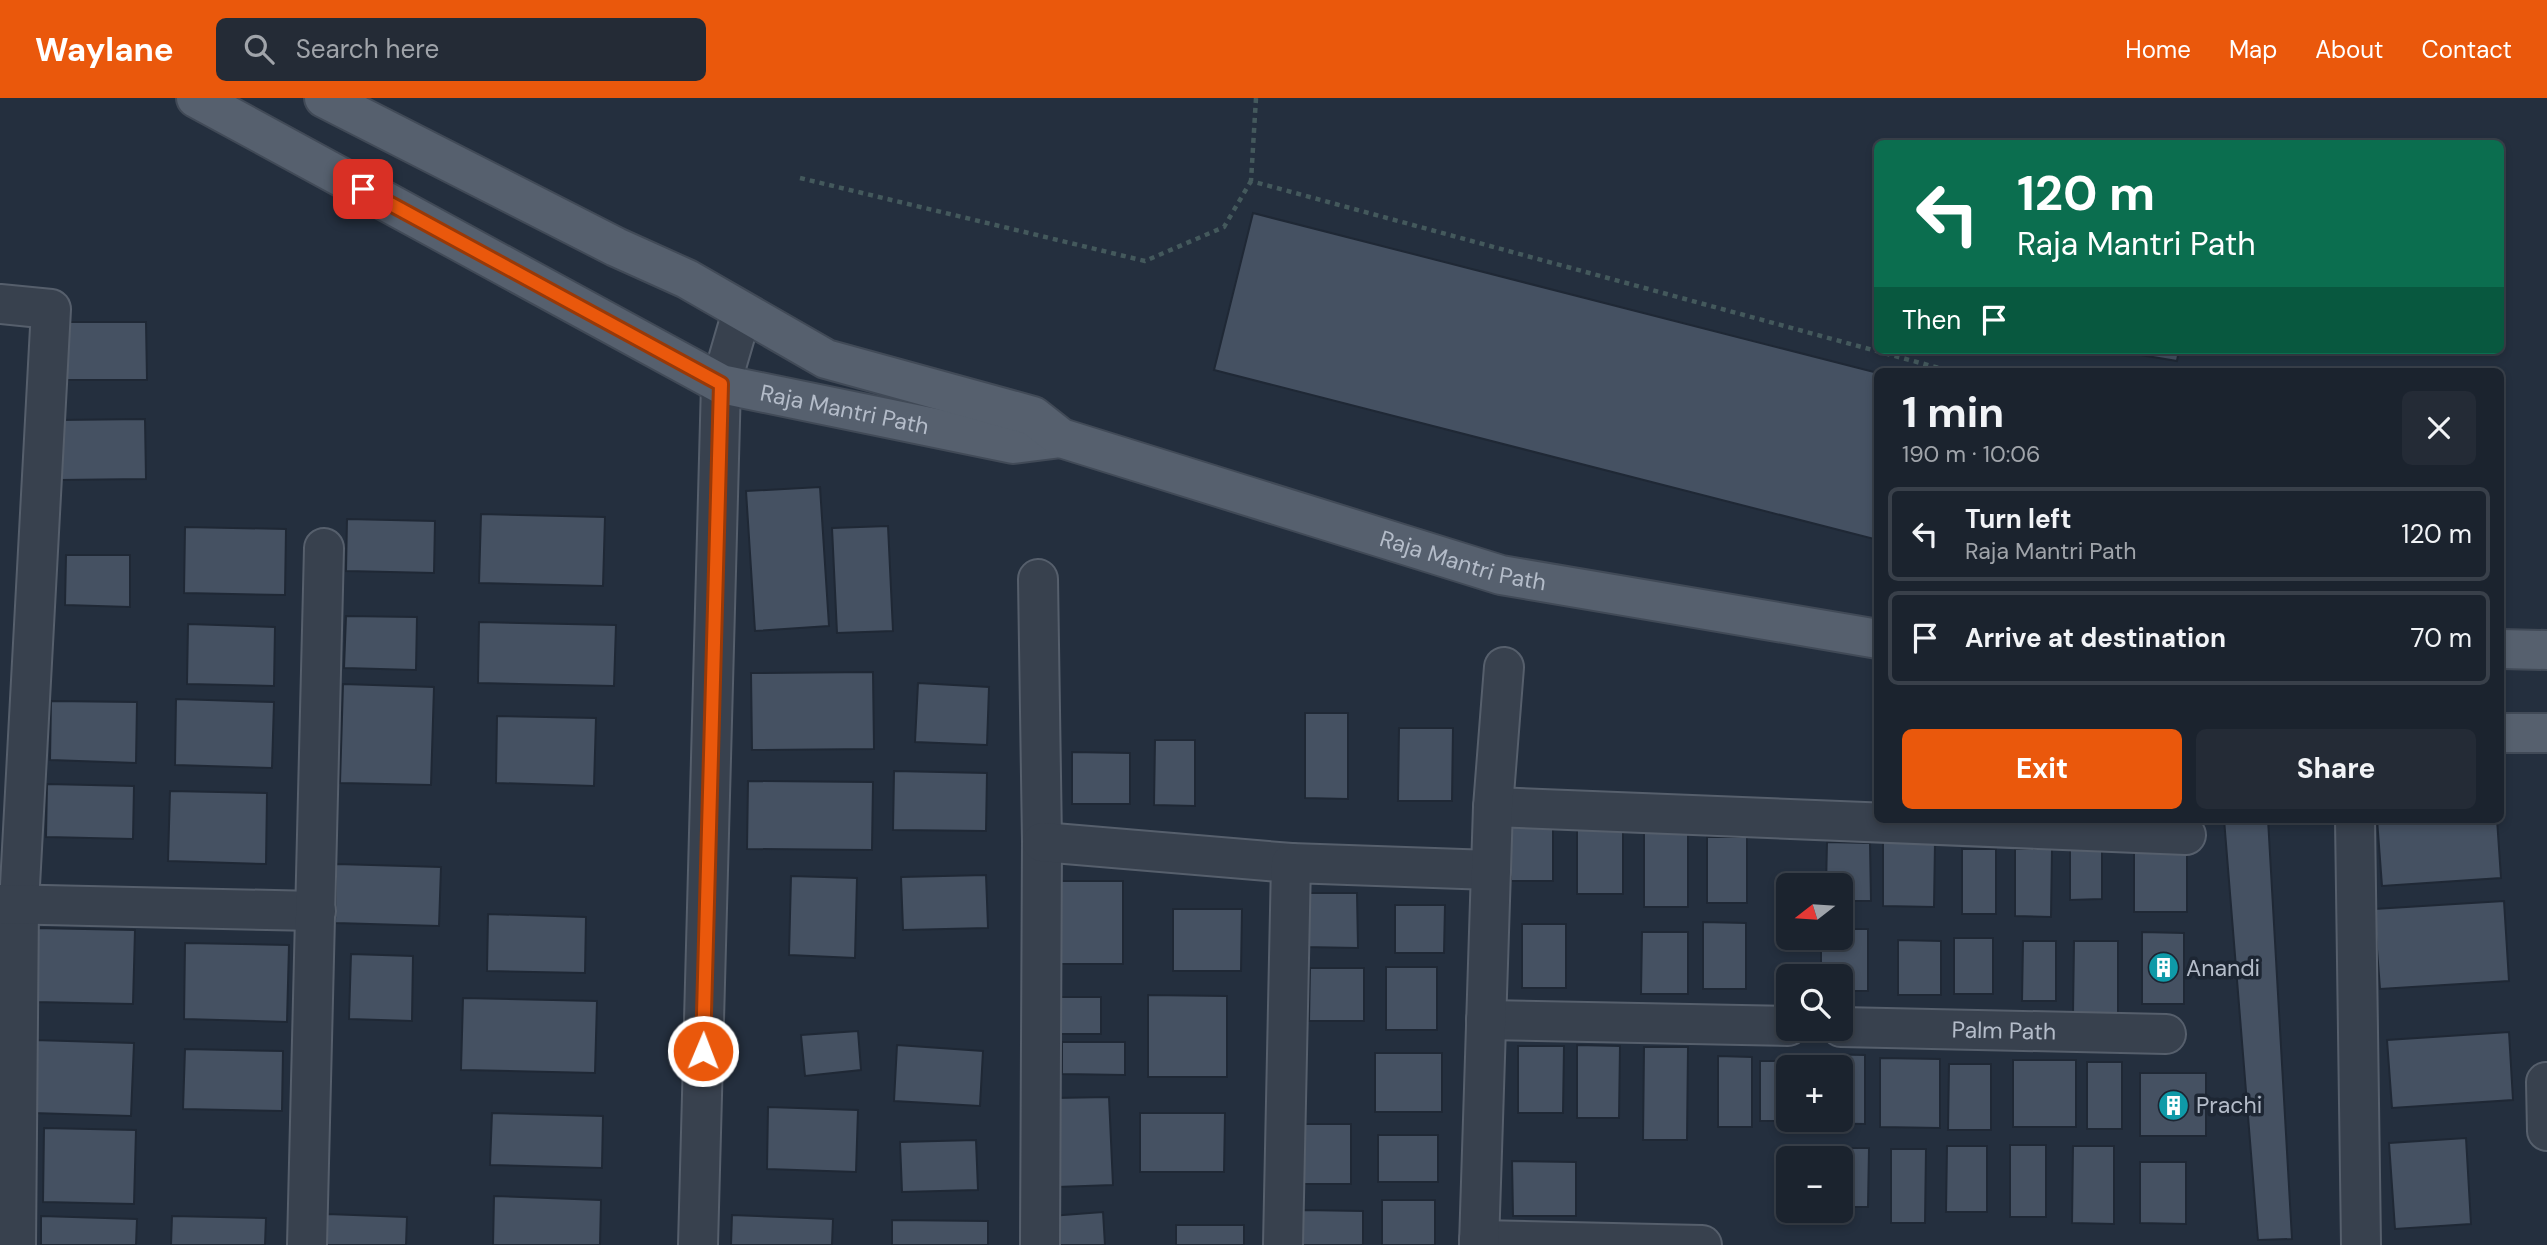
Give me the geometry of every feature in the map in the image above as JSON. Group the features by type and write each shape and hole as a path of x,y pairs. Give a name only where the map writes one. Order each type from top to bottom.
{"main road":[{"name":"Raja Mantri Path","path":"196,98 721,384 1013,444 1061,438"},
{"name":"Raja Mantri Path","path":"324,98 616,247 687,279 826,359 1033,416 1061,438 1501,575 1874,638"},
{"path":"2504,649 2547,650"},
{"path":"2504,733 2547,733"}],"street":[{"path":"0,304 51,309 9,904 16,1245"},
{"path":"698,1245 721,384 742,312"},
{"path":"307,1245 324,548"},
{"path":"1038,579 1042,842 1040,1245"},
{"path":"1504,667 1493,807 1479,1242 1702,1245"},
{"path":"1493,807 1874,822"},
{"path":"1889,823 2186,835"},
{"path":"2355,823 2361,1245"},
{"path":"1042,842 1291,863 1491,870"},
{"path":"1283,1245 1291,863"},
{"path":"9,904 316,911"},
{"path":"1486,1020 1776,1026"},
{"name":"Palm Path","path":"1853,1027 2166,1034"},
{"path":"2546,1082 2547,1131"}],"path":[{"path":"800,178 1145,261 1224,227 1251,181 1256,98"},
{"path":"1251,181 1874,350"},
{"path":"1887,354 1939,368"}],"building":[{"path":"1253,213 1874,372 1874,539 1214,370"},
{"path":"54,322 146,322 147,380 55,380"},
{"path":"2135,354 2178,354 2177,361"},
{"path":"145,419 146,479 59,480 58,420"},
{"path":"820,487 829,626 755,631 746,491"},
{"path":"481,514 605,517 603,586 479,583"},
{"path":"347,519 435,521 434,573 346,571"},
{"path":"888,526 893,631 837,633 832,528"},
{"path":"185,527 286,529 285,595 184,593"},
{"path":"66,555 130,555 130,607 65,605"},
{"path":"346,616 417,617 416,670 344,668"},
{"path":"479,622 616,625 614,686 478,683"},
{"path":"188,624 275,627 274,686 187,684"},
{"path":"873,672 874,749 752,750 751,673"},
{"path":"918,683 989,687 987,745 915,742"},
{"path":"343,684 434,687 431,785 340,783"},
{"path":"176,699 274,702 272,768 175,765"},
{"path":"51,701 137,702 136,763 50,760"},
{"path":"1305,713 1348,713 1348,799 1305,798"},
{"path":"497,716 596,718 594,786 496,783"},
{"path":"1399,728 1453,728 1452,801 1398,801"},
{"path":"1155,740 1195,740 1195,806 1154,805"},
{"path":"1072,752 1130,753 1130,804 1072,804"},
{"path":"894,771 987,773 986,831 893,830"},
{"path":"748,781 873,782 872,850 747,849"},
{"path":"47,784 134,786 133,839 46,837"},
{"path":"170,791 267,793 266,864 168,861"},
{"path":"1510,822 1553,822 1553,881 1511,881"},
{"path":"2224,823 2268,823 2292,1239 2258,1240"},
{"path":"2377,823 2497,823 2501,878 2382,886"},
{"path":"1577,824 1623,824 1623,894 1577,894"},
{"path":"1644,833 1688,833 1688,907 1644,907"},
{"path":"1707,837 1747,837 1747,903 1707,903"},
{"path":"2070,841 2102,842 2102,899 2070,900"},
{"path":"1827,842 1870,843 1871,901 1853,901 1853,873 1826,873"},
{"path":"1883,842 1935,842 1934,907 1883,906"},
{"path":"2134,847 2187,847 2187,912 2134,912"},
{"path":"1962,849 1996,849 1996,914 1962,914"},
{"path":"2015,849 2052,849 2051,917 2015,916"},
{"path":"336,864 441,867 439,926 335,923"},
{"path":"986,875 988,928 903,930 901,877"},
{"path":"791,876 857,878 855,958 789,955"},
{"path":"1059,881 1123,881 1123,964 1059,964"},
{"path":"1303,893 1357,893 1358,948 1303,947"},
{"path":"2504,901 2509,981 2380,989 2374,909"},
{"path":"1395,905 1445,905 1444,953 1395,953"},
{"path":"1173,909 1242,909 1241,971 1173,971"},
{"path":"488,914 586,917 585,973 487,971"},
{"path":"1703,922 1746,923 1746,989 1703,989"},
{"path":"1522,924 1566,924 1566,988 1522,988"},
{"path":"34,928 135,930 133,1004 33,1002"},
{"path":"1853,929 1868,929 1868,991 1853,991 1853,964 1821,964 1821,950 1853,950"},
{"path":"1642,932 1688,932 1688,994 1641,994"},
{"name":"Anandi","path":"2142,932 2184,933 2184,1004 2142,1004"},
{"path":"1954,938 1993,938 1993,994 1954,994"},
{"path":"1898,940 1941,941 1941,995 1898,995"},
{"path":"2023,941 2056,941 2056,1001 2022,1001"},
{"path":"2074,941 2118,941 2118,1014 2073,1014"},
{"path":"185,943 289,945 287,1022 184,1019"},
{"path":"351,954 413,956 412,1021 349,1019"},
{"path":"1386,967 1437,967 1437,1030 1386,1030"},
{"path":"1310,968 1364,968 1364,1021 1309,1021"},
{"path":"1148,995 1227,996 1227,1077 1148,1077"},
{"path":"1052,997 1101,997 1101,1034 1053,1034"},
{"path":"463,998 597,1001 595,1073 461,1070"},
{"path":"858,1031 861,1070 805,1076 801,1035"},
{"path":"2509,1032 2513,1100 2392,1108 2387,1040"},
{"path":"34,1040 134,1043 131,1116 32,1113"},
{"path":"1062,1042 1125,1042 1125,1075 1062,1074"},
{"path":"897,1045 983,1051 980,1106 894,1101"},
{"path":"1577,1045 1620,1046 1619,1118 1577,1118"},
{"path":"1518,1046 1564,1046 1563,1113 1518,1113"},
{"path":"1644,1047 1688,1047 1687,1140 1643,1140"},
{"path":"185,1049 283,1051 282,1111 183,1109"},
{"path":"1375,1053 1442,1053 1442,1112 1375,1112"},
{"path":"1814,1054 1865,1055 1865,1124 1853,1124 1853,1055"},
{"path":"1718,1056 1752,1057 1752,1127 1718,1127"},
{"path":"1880,1058 1940,1059 1940,1128 1880,1127"},
{"path":"2013,1060 2076,1060 2076,1127 2013,1127"},
{"path":"1760,1061 1776,1061 1776,1121 1760,1121"},
{"path":"2087,1062 2122,1062 2122,1129 2087,1129"},
{"path":"1949,1064 1991,1064 1991,1130 1948,1130"},
{"name":"Prachi","path":"2140,1073 2206,1073 2206,1136 2140,1136"},
{"path":"1109,1097 1113,1185 1057,1187 1053,1098"},
{"path":"768,1107 858,1110 856,1172 767,1169"},
{"path":"492,1113 603,1116 602,1168 490,1165"},
{"path":"1140,1113 1225,1113 1224,1172 1140,1172"},
{"path":"1296,1124 1351,1124 1351,1184 1296,1184"},
{"path":"44,1128 136,1130 134,1204 43,1202"},
{"path":"1378,1135 1438,1135 1438,1182 1378,1182"},
{"path":"2466,1138 2471,1224 2395,1229 2389,1143"},
{"path":"976,1140 978,1190 902,1192 900,1142"},
{"path":"2010,1145 2046,1145 2046,1217 2010,1217"},
{"path":"1947,1146 1987,1146 1987,1212 1946,1212"},
{"path":"2073,1146 2114,1146 2114,1224 2072,1223"},
{"path":"1853,1148 1869,1148 1868,1207 1853,1207"},
{"path":"1891,1149 1926,1149 1925,1223 1891,1223"},
{"path":"1512,1161 1576,1162 1576,1216 1513,1216"},
{"path":"2140,1162 2186,1162 2186,1224 2140,1223"},
{"path":"494,1196 601,1200 600,1245 493,1245"},
{"path":"1382,1200 1435,1200 1435,1245 1382,1245"},
{"path":"1303,1210 1363,1211 1363,1245 1302,1245"},
{"path":"1103,1212 1105,1245 1052,1245 1050,1216"},
{"path":"327,1214 407,1217 406,1245 326,1245"},
{"path":"732,1215 833,1219 832,1245 731,1245"},
{"path":"41,1216 137,1219 136,1245 41,1245"},
{"path":"172,1216 266,1218 265,1245 171,1245"},
{"path":"892,1220 988,1221 988,1245 892,1245"},
{"path":"1176,1225 1244,1225 1244,1245 1176,1245"}],"place":[{"name":"Anandi","path":"2163,968"},
{"name":"Prachi","path":"2173,1105"}],"route":[{"path":"363,189 721,384 703,1051"}]}
